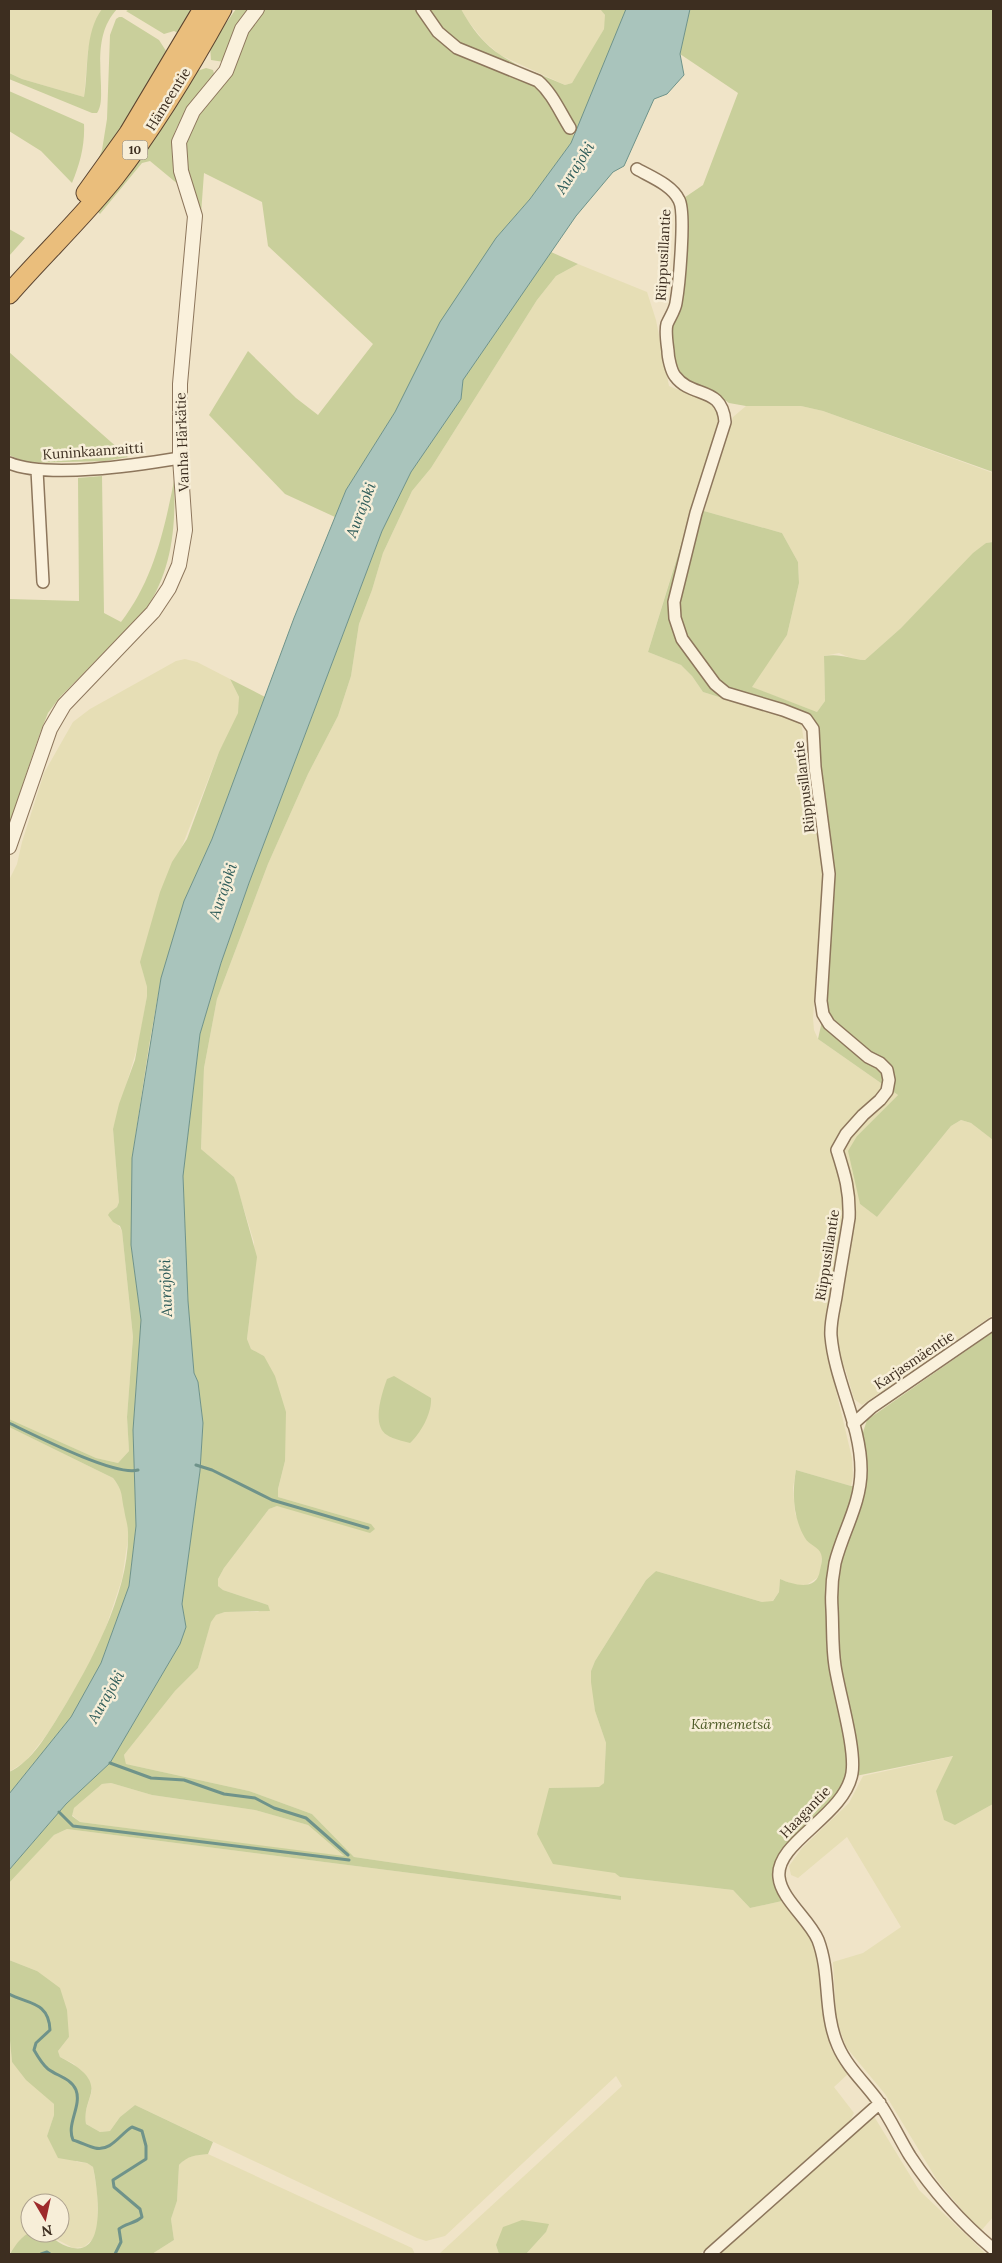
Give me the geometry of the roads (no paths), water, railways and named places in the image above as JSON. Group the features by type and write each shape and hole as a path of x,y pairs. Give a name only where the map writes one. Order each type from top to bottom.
{"highway":[{"name":"Hämeentie","path":"9,294 26,274 130,133 203,9"},
{"name":"Hämeentie","path":"26,274 76,223 137,148 183,76 222,9"}],"street":[{"name":"Vanha Härkätie","path":"9,847 50,729 64,705 146,620 169,588 178,565 185,530 180,458 180,384 195,216 181,171 179,142 193,111 226,71 242,29 257,9"},
{"path":"422,9 438,32 457,48 538,81 549,90 556,106 570,128"},
{"name":"Riippusillantie","path":"637,169 672,190 680,201 681,233 676,305 667,326 668,353 674,376 688,387 712,396 720,402 724,410 725,422 696,513 674,602 675,618 682,639 715,684 726,692 806,719 812,729 829,874 821,1001 823,1014 828,1024 887,1070 889,1080 887,1091 846,1134 837,1150 848,1183 850,1209 831,1336 843,1394 853,1424"},
{"name":"Kuninkaanraitti","path":"9,464 22,469 37,470 106,467 180,458"},
{"path":"37,470 43,582"},
{"name":"Karjasmäentie","path":"853,1424 872,1407 993,1324"},
{"name":"Haagantie","path":"853,1424 861,1468 858,1498 835,1564 831,1594 835,1663 851,1752 852,1772 846,1790 835,1806 792,1846 781,1862 778,1877 784,1891 812,1927 820,1943 825,1967 829,2012 838,2048 880,2103 910,2155 936,2193 975,2234 993,2249"},
{"path":"710,2254 880,2103"}],"water":[{"name":"Aurajoki","path":"626,9 690,9 680,54 684,75 667,94 654,99 624,166 613,172 576,216 463,380 461,399 411,472 382,531 249,883 221,963 200,1034 183,1176 188,1301 194,1373 198,1382 203,1423 200,1471 182,1604 186,1627 180,1644 110,1763 66,1804 9,1870 9,1794 71,1717 101,1663 129,1586 136,1526 133,1430 141,1320 131,1245 132,1158 161,978 184,901 212,839 294,618 346,490 395,412 440,322 496,238 530,199 571,143"}],"waterway":[{"path":"9,1423 54,1445 94,1461 112,1467 138,1470"},
{"path":"196,1465 212,1470 272,1500 368,1528"},
{"path":"110,1763 151,1778 184,1780 224,1794 255,1798 274,1808 306,1818 348,1855"},
{"path":"59,1812 73,1826 349,1860"},
{"path":"9,1994 36,2005 46,2014 50,2030 36,2043 34,2050 46,2067 71,2083 76,2090 77,2102 71,2128 73,2140 101,2148 111,2145 132,2127 142,2131 146,2146 146,2159 113,2180 114,2187 140,2209 142,2217 119,2229 121,2242 115,2254"},
{"path":"41,2254 47,2252 50,2254"}],"park label":[{"name":"Kärmemetsä","path":"731,1724"}]}
